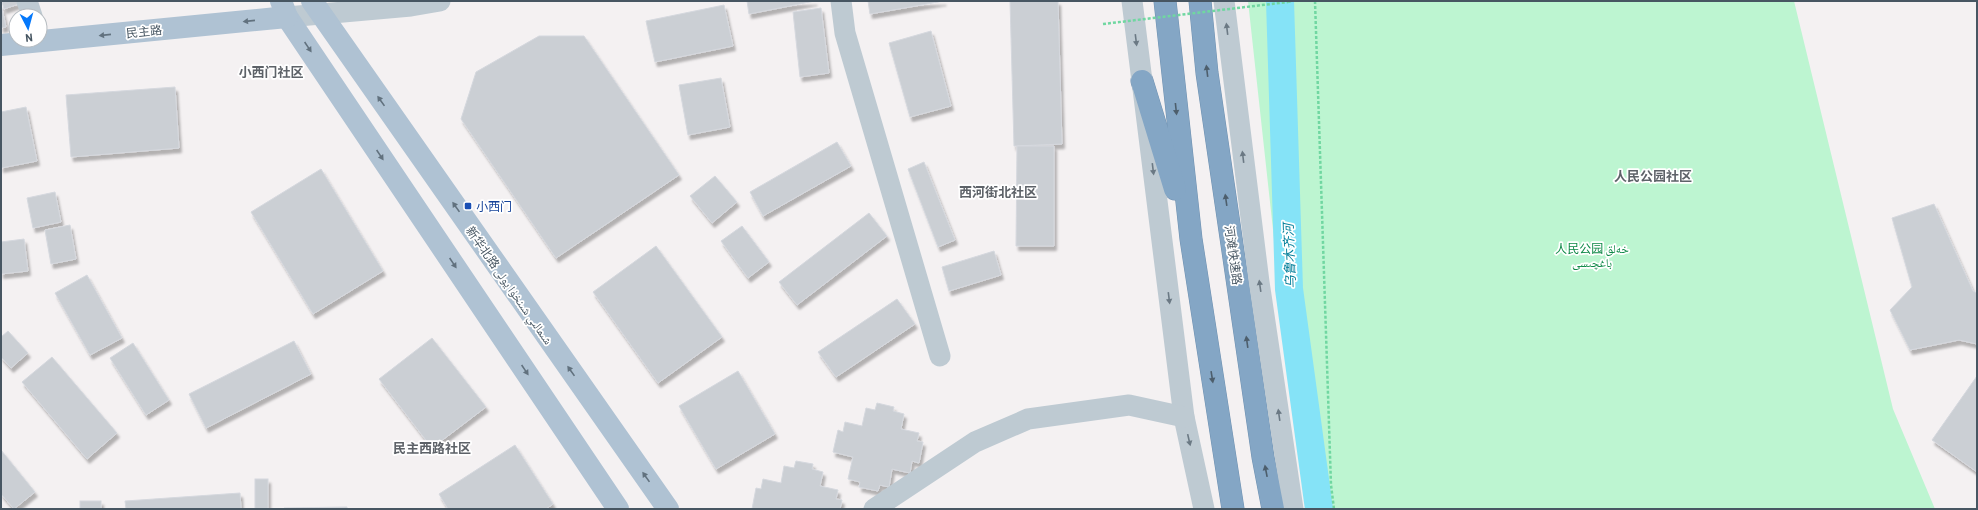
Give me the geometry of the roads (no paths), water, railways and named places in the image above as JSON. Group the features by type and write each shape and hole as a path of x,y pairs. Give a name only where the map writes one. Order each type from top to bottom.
{"highway":[{"path":"1165,1 1191,239 1233,509"},
{"name":"河滩快速路","path":"1200,1 1210,88 1263,457 1273,509"},
{"path":"1142,81 1191,239"}],"main road":[{"name":"新华北路 شىمالىي شىنخۇا يولى","path":"316,7 668,509"},
{"name":"民主路","path":"48,40 284,9"},
{"path":"284,9 618,509"}],"street":[{"path":"284,9 316,7 411,6 440,1"},
{"path":"841,1 845,33 940,356"},
{"path":"1132,1 1184,417 1204,509"},
{"path":"1224,1 1259,282 1293,509"},
{"path":"874,509 975,442 1028,419 1129,405 1184,417"}],"waterway":[{"name":"乌鲁木齐河","path":"1280,1 1289,289 1319,509"}],"place":[{"name":"小西门","path":"468,206"}],"district":[{"name":"小西门社区","path":"271,72"},
{"name":"人民公园社区","path":"1653,176"},
{"name":"西河街北社区","path":"998,192"},
{"name":"民主西路社区","path":"432,448"}],"park label":[{"name":"人民公园 خەلق باغچىسى","path":"1592,255"}]}
